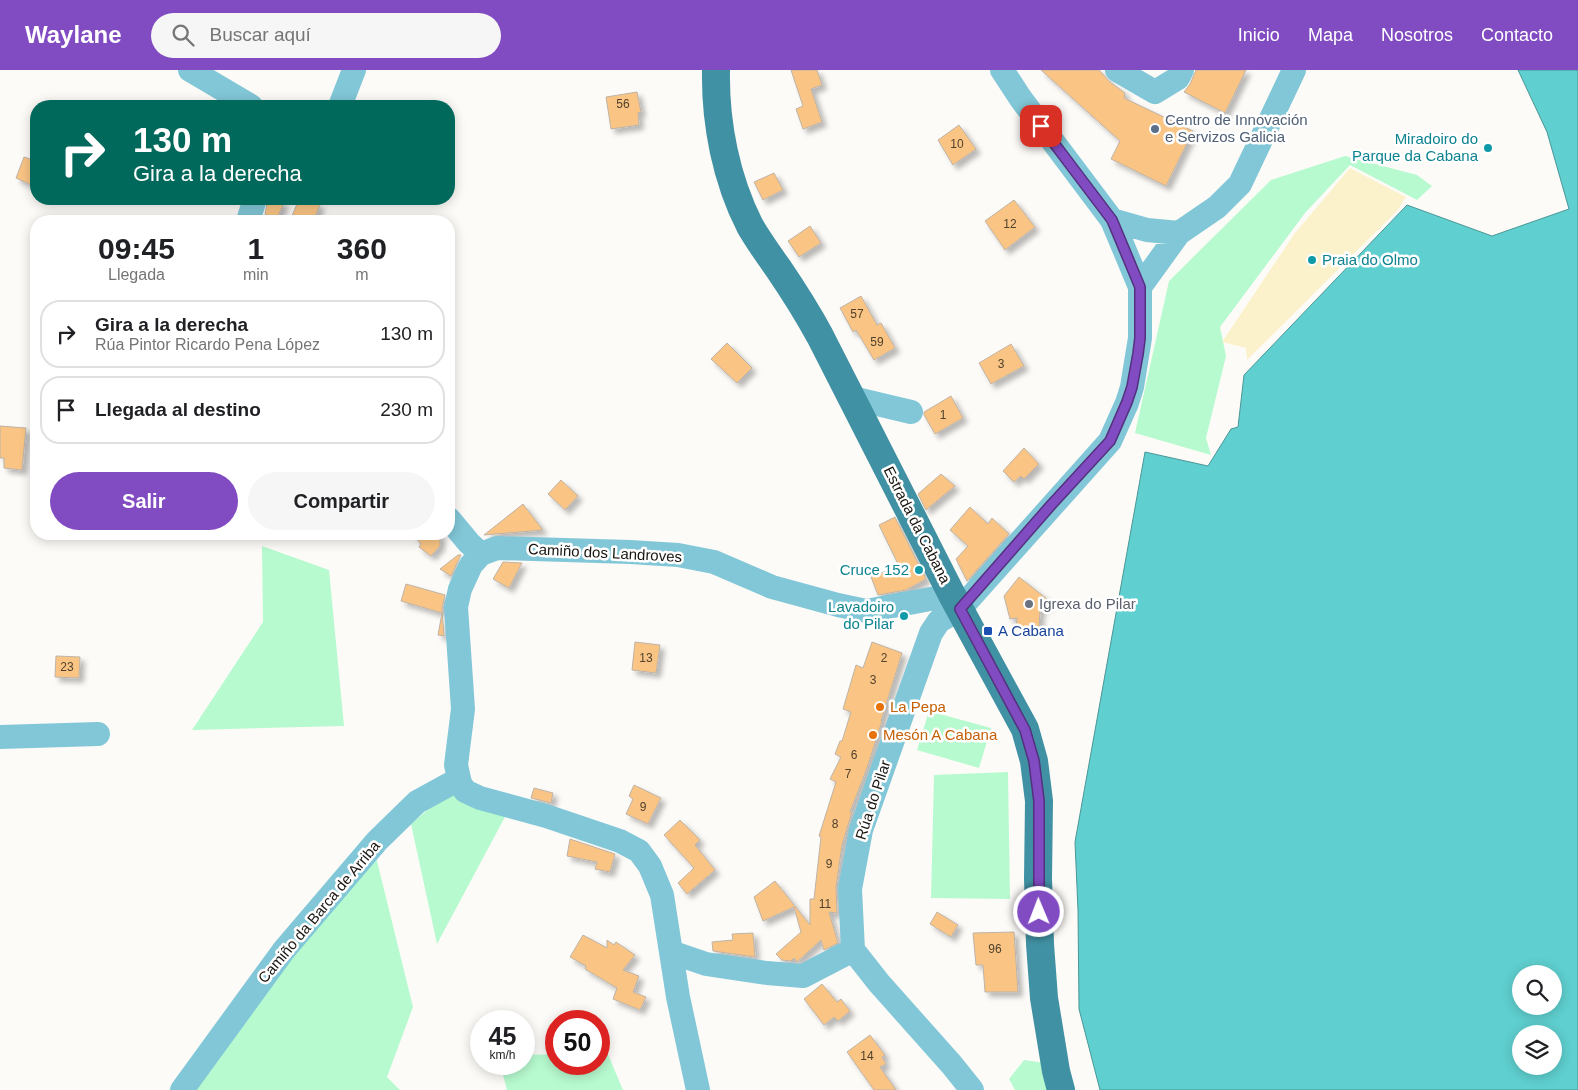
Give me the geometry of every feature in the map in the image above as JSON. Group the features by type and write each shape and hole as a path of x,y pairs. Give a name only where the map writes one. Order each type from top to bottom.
{"main road":[{"name":"Estrada da Cabana","path":"716,70 721,135 729,173 739,201 751,226 816,329 956,602 1025,730 1034,761 1039,801 1038,879 1042,980 1056,1071 1061,1090"}],"street":[{"path":"190,70 241,100"},
{"path":"342,100 354,70"},
{"path":"1002,70 1021,100 1112,220 1140,287"},
{"path":"1117,70 1155,92 1178,78 1182,70"},
{"path":"1140,287 1179,233 1217,207 1240,184 1294,70"},
{"path":"1112,220 1147,230 1179,233"},
{"name":"Rúa do Pilar","path":"854,950 850,889 861,830 931,633 956,602 1052,504 1110,441 1132,387 1140,338 1140,287"},
{"path":"852,398 911,412"},
{"path":"455,527 481,554 471,565 460,589 456,607 463,709 456,765 460,783 465,791 480,798 565,822 620,841 639,851 650,866 662,895 680,1006 698,1090"},
{"name":"Camiño dos Landroves","path":"481,554 497,548 678,555 714,562 772,587 838,606 866,611 956,602"},
{"path":"0,737 98,734"},
{"name":"Camiño da Barca de Arriba","path":"182,1090 284,950 377,841 417,802 459,779"},
{"path":"671,952 706,964 803,976 854,950 879,982 972,1090"}],"green space":[{"path":"1345,156 1417,175 1432,186 1417,200 1350,165 1305,213 1220,327 1226,356 1206,438 1211,455 1135,433 1169,281 1271,180"},
{"path":"262,546 329,570 344,726 192,730 263,622"},
{"path":"929,711 991,728 979,768 917,750"},
{"path":"1008,772 1010,899 931,898 934,775"},
{"path":"452,789 506,815 437,944 411,824"},
{"path":"376,857 413,1007 387,1077 400,1090 172,1090"},
{"path":"545,1054 545,1075 610,1075 610,1059 623,1090 507,1090 503,1075 535,1075 535,1055"},
{"path":"1024,1060 1046,1063 1053,1090 1015,1090 1009,1079"}],"sand":[{"name":"Praia do Olmo","path":"1350,168 1406,197 1397,211 1247,360 1246,348 1222,342 1295,233"}],"water":[{"path":"1518,70 1578,70 1578,1090 1100,1090 1079,1009 1075,842 1145,452 1208,466 1231,429 1238,427 1244,375 1407,205 1492,236 1569,209 1547,132"}],"building":[{"path":"791,70 817,70 822,85 811,89 822,122 803,129 796,109 803,106"},
{"name":"Centro de Innovación e Servizos Galicia","path":"1041,70 1099,70 1110,82 1125,93 1124,98 1193,131 1166,186 1111,159 1120,141"},
{"path":"1196,70 1246,70 1225,113 1184,92"},
{"path":"637,92 641,112 638,113 639,125 611,129 606,97"},
{"path":"959,125 976,149 953,165 938,140"},
{"path":"24,157 30,159 30,184 16,178"},
{"path":"774,173 783,190 763,200 754,182"},
{"path":"1014,200 1035,227 1005,250 985,221"},
{"path":"267,205 283,205 278,215 265,214"},
{"path":"297,205 320,205 316,215 292,215"},
{"path":"810,226 821,243 799,257 788,241"},
{"path":"861,296 877,325 881,323 895,348 874,360 856,330 853,332 840,308"},
{"path":"727,343 752,368 737,383 711,359"},
{"path":"1011,344 1024,366 991,384 979,363"},
{"path":"951,396 963,418 935,434 924,412"},
{"path":"0,426 26,428 22,470 4,468 4,458 0,458"},
{"path":"1024,448 1039,464 1024,479 1021,476 1014,482 1003,471"},
{"path":"941,474 955,486 926,510 918,494"},
{"path":"561,480 578,496 565,510 548,494"},
{"path":"523,504 543,530 484,535"},
{"path":"970,507 988,524 992,518 1009,534 967,581 956,559 968,546 950,530"},
{"path":"895,517 926,579 906,590 878,595 871,577 899,566 879,525"},
{"path":"418,540 440,540 440,546 431,556 419,547 421,544"},
{"path":"458,555 461,555 451,576 440,569"},
{"path":"503,562 522,563 509,588 493,579"},
{"name":"Igrexa do Pilar","path":"1019,577 1051,602 1040,610 1039,629 1016,628 1017,618 1010,619 1004,596"},
{"path":"406,584 445,595 442,608 444,636 438,635 442,613 401,601"},
{"path":"635,642 660,645 656,673 632,670"},
{"path":"872,642 902,653 867,768 850,812 852,812 842,845 836,887 837,913 829,912 838,943 824,950 821,940 797,962 794,958 791,961 782,960 776,954 801,932 794,907 763,921 754,897 775,881 810,925 810,899 814,899 821,837 819,836 836,782 830,779 841,757 835,754 840,741 842,741 851,712 843,709 856,665 863,668"},
{"path":"56,656 80,657 79,678 55,677"},
{"path":"634,785 661,798 648,824 626,814 633,799 629,796"},
{"path":"534,788 553,793 551,803 531,798"},
{"path":"680,820 700,840 695,845 715,870 687,894 678,883 694,868 664,835"},
{"path":"570,839 615,854 610,872 595,869 597,862 567,856"},
{"path":"937,912 958,925 951,937 930,924"},
{"path":"1014,932 1018,992 985,992 983,965 976,965 973,933"},
{"path":"753,933 755,957 713,951 712,942 733,940 732,934"},
{"path":"583,935 607,948 607,940 614,945 616,942 635,955 623,970 639,976 633,992 646,997 640,1010 613,999 617,988 585,969 586,966 570,957"},
{"path":"822,984 837,1002 841,999 850,1011 838,1021 834,1017 824,1025 804,999"},
{"path":"870,1035 885,1055 882,1057 886,1064 880,1067 896,1090 874,1090 847,1052"}],"place":[{"name":"Centro de Innovación e Servizos Galicia","path":"1155,129"},
{"name":"Miradoiro do Parque da Cabana","path":"1488,148"},
{"name":"Praia do Olmo","path":"1312,260"},
{"name":"Cruce 152","path":"919,570"},
{"name":"Igrexa do Pilar","path":"1029,604"},
{"name":"Lavadoiro do Pilar","path":"904,616"},
{"name":"A Cabana","path":"988,631"},
{"name":"La Pepa","path":"880,707"},
{"name":"Mesón A Cabana","path":"873,735"}],"route":[{"path":"1039,912 1039,801 1034,761 1025,730 960,609 1110,441 1132,387 1140,338 1140,287 1112,220 1041,126"}]}
